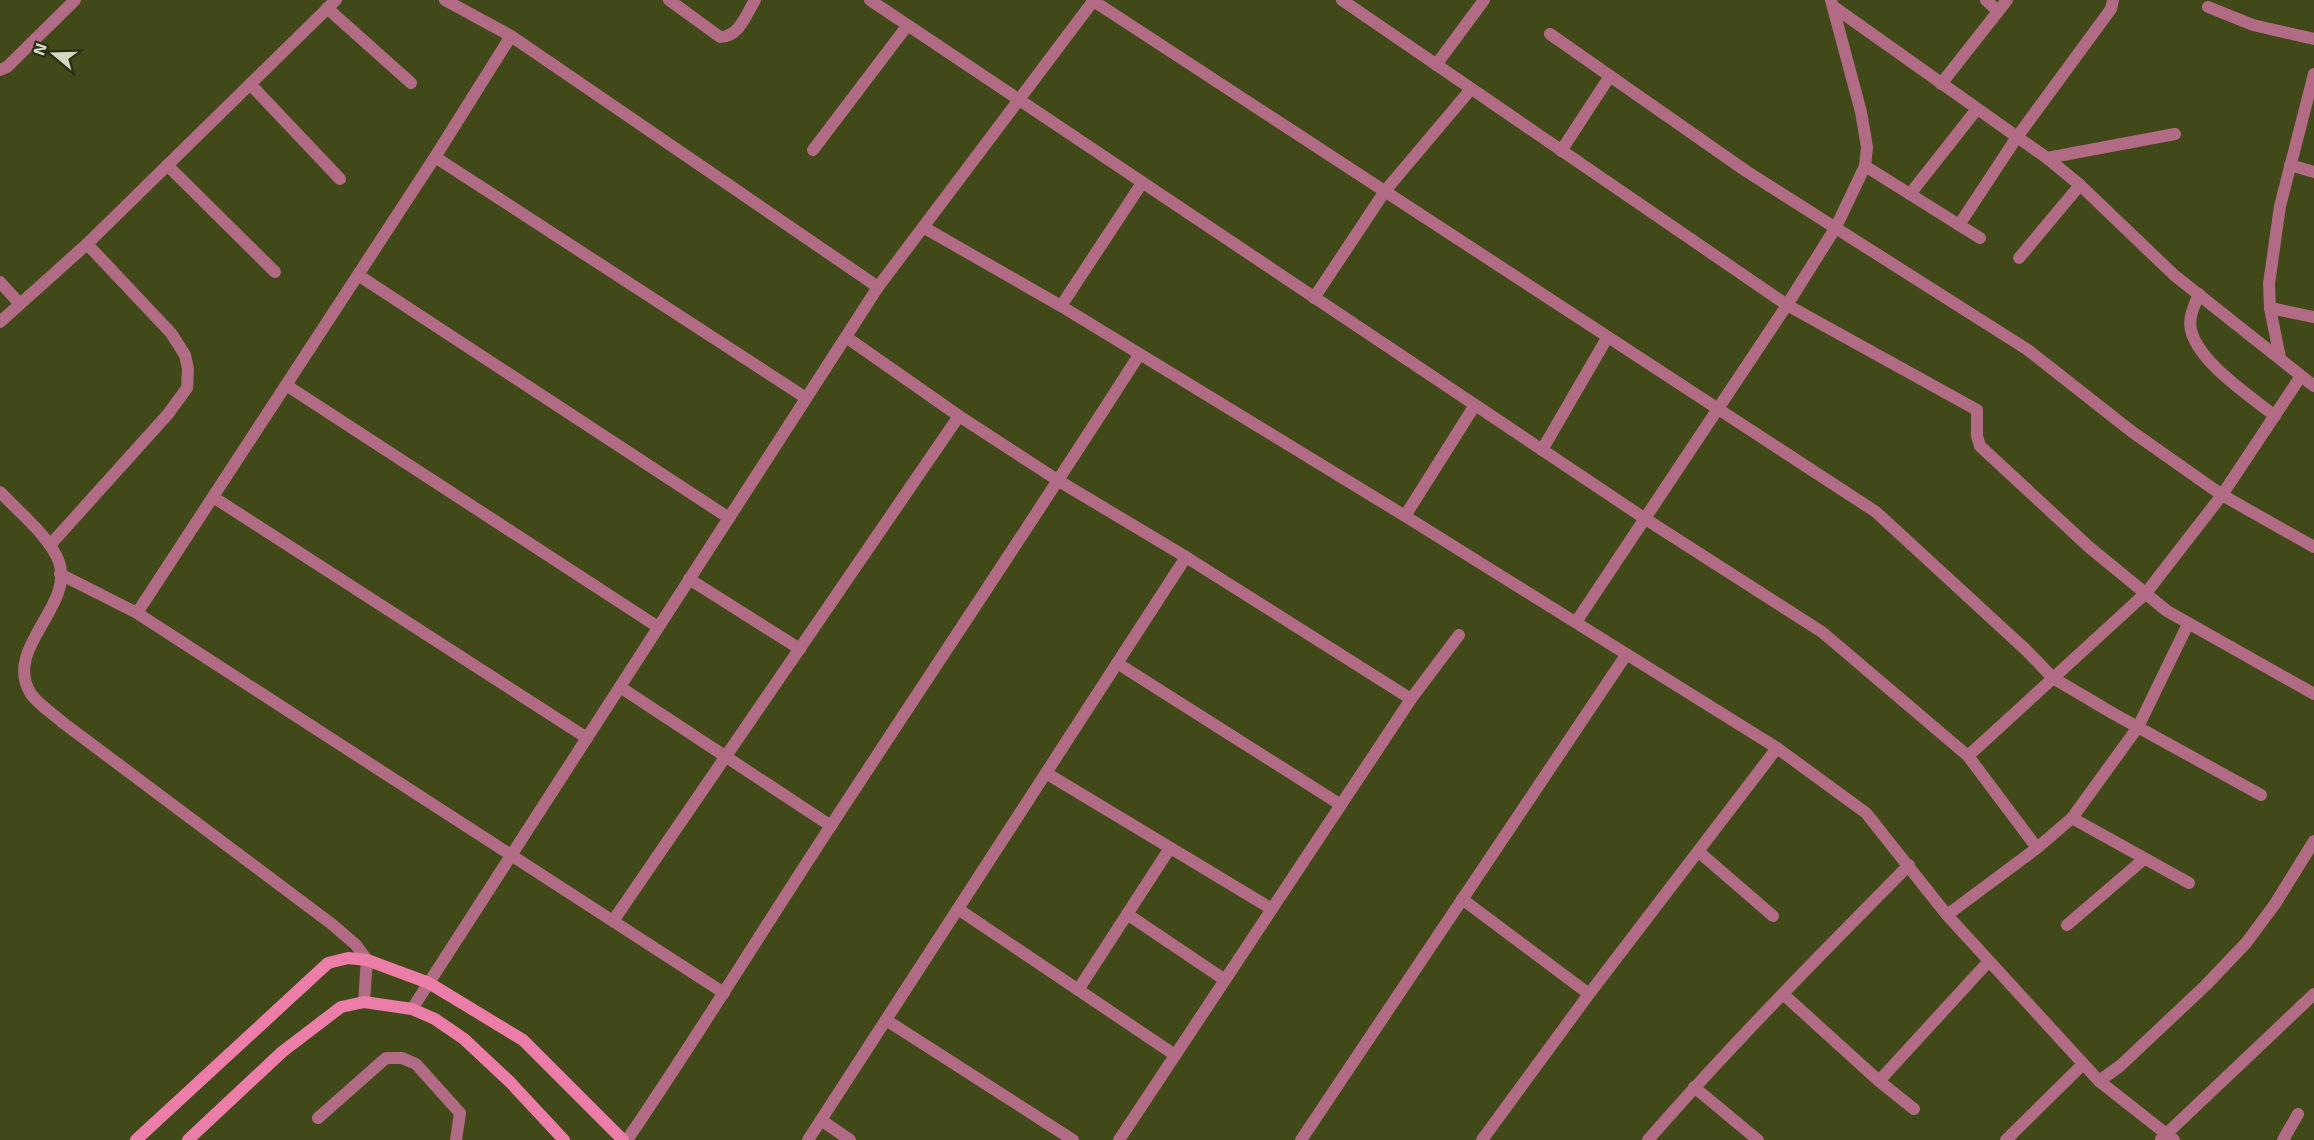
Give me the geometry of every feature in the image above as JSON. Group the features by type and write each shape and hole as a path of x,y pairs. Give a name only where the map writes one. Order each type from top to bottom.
{"street":[{"path":"0,70 7,67 75,0"},
{"path":"446,0 511,36 878,287"},
{"path":"669,0 720,37 729,37 738,29 755,0"},
{"path":"870,0 1644,518 1822,632 1968,756 2037,848"},
{"path":"412,1009 878,287 1093,0 1876,512 2026,650 2053,678 2261,795"},
{"path":"1342,0 1787,305 1977,410 1977,436 1980,446 2090,547 2167,611 2314,694"},
{"path":"1436,65 1484,0"},
{"path":"1986,0 1998,10"},
{"path":"1941,84 2007,0"},
{"path":"1959,225 2017,137 2111,9 2113,0"},
{"path":"0,322 87,244 331,4 411,83"},
{"path":"1833,4 1941,84 2047,158 2080,185 2174,275 2314,386"},
{"path":"1576,622 1787,305 1836,227 1865,166 1867,147 1861,112 1833,4"},
{"path":"2208,7 2253,25 2314,39"},
{"path":"813,150 907,26"},
{"path":"1550,34 1746,171 2028,350 2131,431 2222,495 2314,547"},
{"path":"137,613 435,157 511,36"},
{"path":"2280,357 2270,308 2269,284 2277,228 2290,165 2314,74"},
{"path":"1562,151 1610,76"},
{"path":"250,84 340,179"},
{"path":"1314,298 1384,192 1471,89"},
{"path":"1910,194 1977,109"},
{"path":"2047,158 2175,134"},
{"path":"435,157 806,398"},
{"path":"167,165 275,272"},
{"path":"2290,165 2314,172"},
{"path":"1865,166 1980,238"},
{"path":"1061,306 1142,183"},
{"path":"2019,258 2080,185"},
{"path":"923,227 1061,306 1139,356 1406,516 1778,748 1866,813 1947,915 2083,1064 2099,1081 2166,1138 2314,994"},
{"path":"50,545 168,414 187,388 188,369 185,355 171,333 87,244"},
{"path":"358,275 729,518"},
{"path":"0,282 20,304"},
{"path":"2199,294 2191,313 2191,328 2197,345 2213,364 2275,416"},
{"path":"2270,308 2314,317"},
{"path":"846,337 959,416 1059,481 1186,557 1411,699"},
{"path":"1542,450 1607,338"},
{"path":"136,1140 328,963 348,958 367,960 429,983 523,1040 625,1140 680,1063 831,826 1139,356"},
{"path":"1968,756 2146,593 2222,495 2301,376"},
{"path":"286,385 658,627"},
{"path":"1406,516 1475,405"},
{"path":"613,921 959,416"},
{"path":"0,492 50,545 59,563 61,585 28,651 23,675 32,694 62,722 333,925 356,945 367,960 364,1002"},
{"path":"213,497 587,738"},
{"path":"808,1140 1186,557"},
{"path":"60,574 137,613 724,993"},
{"path":"690,579 800,649"},
{"path":"1947,915 2037,848 2072,818 2138,727 2188,624"},
{"path":"1119,1140 1411,699 1459,635"},
{"path":"1301,1140 1626,655"},
{"path":"1117,663 1341,805"},
{"path":"620,687 831,826"},
{"path":"1482,1140 1589,994 1778,748"},
{"path":"1046,773 1272,909"},
{"path":"2072,818 2188,883"},
{"path":"2099,1081 2137,1050 2206,985 2246,943 2275,904 2314,841"},
{"path":"1078,990 1170,848"},
{"path":"1699,852 1773,916"},
{"path":"2067,925 2144,859"},
{"path":"1648,1140 1783,994 1909,865"},
{"path":"1462,899 1589,994"},
{"path":"958,909 1175,1055"},
{"path":"1127,914 1225,980"},
{"path":"1879,1081 1989,961"},
{"path":"1783,994 1879,1081 1914,1109"},
{"path":"188,1140 282,1052 341,1007 364,1002 412,1009 435,1020 464,1039 510,1082 564,1140"},
{"path":"886,1020 1073,1140"},
{"path":"318,1118 386,1058 402,1058 416,1064 460,1113 456,1140"},
{"path":"2006,1140 2083,1064"},
{"path":"1694,1088 1758,1140"},
{"path":"2283,1140 2298,1114"},
{"path":"821,1120 850,1140"}]}
